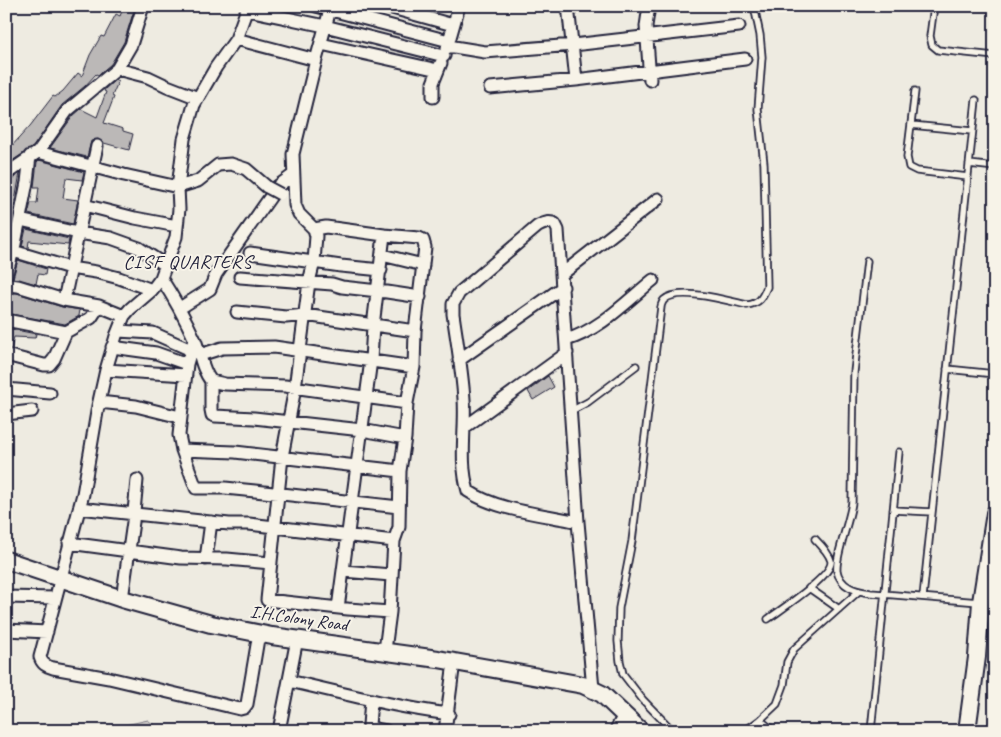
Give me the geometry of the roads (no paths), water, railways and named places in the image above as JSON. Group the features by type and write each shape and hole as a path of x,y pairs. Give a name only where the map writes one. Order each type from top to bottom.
{"street":[{"path":"6,174 34,154 67,111 117,70 131,45 143,6"},
{"path":"316,6 330,8 447,48"},
{"path":"385,6 453,25"},
{"path":"433,97 433,83 447,48 459,6"},
{"path":"568,6 576,80"},
{"path":"649,6 646,26 650,75"},
{"path":"259,633 247,704 244,708 240,709 108,678 53,668 41,662 40,657 79,508 90,460 99,402 112,347 124,316 152,290 161,278 176,237 179,209 178,187 184,139 194,106 216,67 236,39 248,8 325,26 447,48 482,52 573,45 739,26"},
{"path":"330,8 293,154 292,171 296,210 314,229 316,236 314,262 309,282 295,388 282,457 267,600 390,612"},
{"path":"236,39 316,60"},
{"path":"321,44 438,70"},
{"path":"490,88 650,75 745,59"},
{"path":"117,70 148,77 198,98"},
{"path":"64,300 98,146"},
{"path":"34,154 178,187 198,181 213,168 224,164 239,166 246,169 267,187 280,194 294,197"},
{"path":"6,275 11,246 20,220 34,154"},
{"path":"180,308 210,288 216,274 278,186 292,171"},
{"path":"562,274 658,199"},
{"path":"84,205 177,226"},
{"path":"20,220 111,238 140,248 165,265"},
{"path":"578,522 494,504 478,498 468,491 462,467 464,398 453,304 459,293 538,226 551,222 556,224 558,230 562,274 578,522 593,689 602,694 622,724 641,731"},
{"path":"314,229 326,227 419,238 423,240 425,247 415,331 414,367 407,403 405,438 400,471 399,527 394,541 390,612 384,650"},
{"path":"338,608 371,360 373,326 384,235"},
{"path":"11,246 70,268 119,278 152,290"},
{"path":"250,253 381,270"},
{"path":"382,255 423,265"},
{"path":"240,277 309,282 420,298"},
{"path":"161,278 180,308 195,348 211,381 212,415 362,430 405,438"},
{"path":"566,340 578,336 599,324 653,280"},
{"path":"6,285 18,286 64,300 98,306 124,316"},
{"path":"459,360 563,287"},
{"path":"6,355 49,365 54,360 66,332 91,318 98,306"},
{"path":"237,312 286,317 305,315 415,331"},
{"path":"6,320 66,332"},
{"path":"118,331 153,333 195,348 274,347 414,367"},
{"path":"112,347 156,353 186,370"},
{"path":"195,348 186,370 179,435 182,450 196,488 225,488 399,507"},
{"path":"464,427 567,353"},
{"path":"106,370 186,370"},
{"path":"211,381 225,384 295,388 407,403"},
{"path":"6,389 50,393"},
{"path":"99,402 136,406 180,417"},
{"path":"6,414 32,411"},
{"path":"182,450 235,452 400,471"},
{"path":"122,598 136,480"},
{"path":"79,508 347,534 394,541"},
{"path":"966,731 976,658 981,602 991,563 995,513"},
{"path":"206,559 211,522"},
{"path":"69,543 206,559 271,563"},
{"name":"I.H.Colony Road","path":"6,560 61,579 211,624 298,639 384,650 583,685 593,689"},
{"path":"343,571 391,575"},
{"path":"6,597 55,598"},
{"path":"6,630 47,632"},
{"path":"279,731 298,639"},
{"path":"445,731 449,714 454,662"},
{"path":"289,681 416,710 449,714"},
{"path":"371,700 369,725 375,729 386,731"}],"lane":[{"path":"673,731 643,700 623,674 619,648 619,608 632,541 660,307 664,300 673,295 685,294 747,305 756,304 762,299 767,287 764,164 758,109 762,57 754,6"},
{"path":"934,6 930,36 932,45 938,50 995,56"},
{"path":"915,90 907,157 909,167 917,171 968,177"},
{"path":"924,597 976,100"},
{"path":"911,125 972,131"},
{"path":"969,164 995,167"},
{"path":"867,261 854,372 851,513 837,572 841,581 859,591 981,602"},
{"path":"571,411 588,402 636,366"},
{"path":"947,369 995,374"},
{"path":"871,731 899,452"},
{"path":"893,510 932,512"},
{"path":"768,619 827,573 831,566 831,560 815,539"},
{"path":"809,588 839,609"},
{"path":"746,731 777,704 783,691 789,656 794,649 859,591"},
{"path":"760,720 774,731"}],"district":[{"name":"CISF QUARTERS","path":"188,262"}]}
